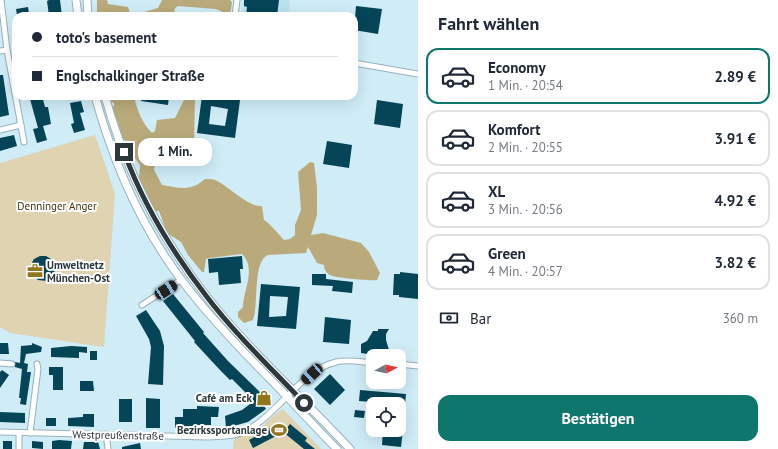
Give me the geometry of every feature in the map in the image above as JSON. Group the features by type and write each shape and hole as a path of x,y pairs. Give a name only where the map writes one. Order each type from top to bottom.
{"main road":[{"path":"76,0 78,12"},
{"path":"87,0 88,12"},
{"path":"96,100 107,134 128,186 147,224 182,279 219,326 337,449"},
{"path":"106,100 116,132 139,188 171,245 208,298 293,392 350,449"}],"street":[{"path":"0,0 12,77"},
{"path":"236,12 237,0"},
{"path":"0,51 7,50"},
{"path":"358,64 418,74"},
{"path":"16,100 24,142"},
{"path":"0,130 21,125"},
{"path":"142,305 182,279"},
{"name":"Westpreußenstraße","path":"0,432 208,437 231,436 253,427 312,374 332,363 345,361 366,362"},
{"path":"0,363 12,364"},
{"path":"30,433 38,369 37,364"},
{"path":"406,365 418,366"},
{"path":"19,433 19,449"},
{"path":"106,434 108,449"}],"shaded area":[{"path":"97,0 107,0 108,4 128,7 130,12 97,12"},
{"path":"162,0 230,0 232,2 231,12 221,12 216,9 178,6 175,8 174,12 144,12 158,8"},
{"path":"244,0 290,0 288,12 242,12"},
{"path":"112,100 135,100 140,116 152,133 155,131 157,120 175,118 184,100 195,100 194,147 185,148 169,143 159,143 154,170 162,185 185,188 194,186 205,179 216,180 246,201 257,206 262,206 264,220 284,240 290,239 295,235 295,225 301,210 298,172 310,162 314,163 317,187 317,215 311,235 323,233 361,243 369,252 380,273 377,280 353,279 330,275 324,268 324,265 317,263 308,247 306,253 268,255 263,259 260,266 253,320 244,323 238,317 238,312 243,307 248,280 249,273 246,260 242,254 206,259 204,272 202,272 188,255 181,242 167,233 159,211 154,211 150,200 145,195 139,178 140,165 134,157 135,151 129,149 128,143 120,136 118,122 115,119 111,108 114,106 114,103 111,102"}],"green space":[{"name":"Denninger Anger","path":"95,135 115,194 104,347 10,333 0,327 0,163"},
{"name":"Bezirkssportanlage","path":"283,409 321,449 233,449 234,439 261,427"}],"building":[{"path":"60,0 62,12 48,12 47,1"},
{"path":"244,0 279,0 278,12 246,12 247,7 244,6"},
{"path":"356,6 382,9 378,34 358,31 358,12 356,12"},
{"path":"28,7 29,12 16,12 16,9"},
{"path":"0,75 3,75 9,115 0,117"},
{"path":"30,100 43,100 45,107 48,107 51,124 43,126 47,140 37,143 33,129 38,128"},
{"path":"141,100 169,100 168,105"},
{"path":"201,100 240,100 235,138 197,133","holes":["211,106 228,109 225,126 209,124"]},
{"path":"377,100 403,104 400,128 374,124"},
{"path":"81,101 84,112 80,113 85,130 74,133 71,124 74,123 70,103"},
{"path":"14,135 17,146 0,151 0,138"},
{"path":"327,141 352,145 349,168 323,164"},
{"path":"165,155 169,156 168,165 163,164"},
{"path":"40,256 46,256 61,265 55,267 54,275 47,281 38,280 31,274 31,264 34,259"},
{"path":"242,256 243,269 240,269 241,283 219,285 218,272 209,273 208,259"},
{"path":"400,272 418,274 418,299 393,295 394,274 400,274"},
{"path":"312,274 326,274 326,279 353,282 352,293 332,291 333,286 312,285"},
{"path":"261,284 300,287 296,329 257,326","holes":["270,296 288,297 286,316 269,317"]},
{"path":"173,294 204,332 203,333 228,361 267,399 264,402 266,409 248,422 226,428 225,416 242,410 254,401 232,379 230,380 194,342 195,341 163,301"},
{"path":"146,310 160,331 164,346 163,385 148,384 151,347 149,339 136,316"},
{"path":"325,317 351,320 349,344 323,342"},
{"path":"378,329 389,329 386,334 389,349 366,349 366,354 361,353 361,344 367,341 373,331 378,331"},
{"path":"0,343 8,343 9,354 0,354"},
{"path":"32,343 42,347 41,352 26,354 24,363 28,364 27,372 31,372 26,405 20,404 21,398 19,398 22,369 15,367 15,362 20,363 21,346 32,345"},
{"path":"71,346 87,347 87,353 79,352 79,358 51,357 51,348"},
{"path":"90,351 97,351 97,360 90,360"},
{"path":"49,367 63,367 63,390 53,390 53,375 49,375"},
{"path":"2,370 9,375 0,388 0,372"},
{"path":"330,374 345,390 330,405 314,389"},
{"path":"80,381 93,381 94,391 80,391"},
{"path":"360,390 406,394 406,397 366,397 366,402 359,401"},
{"path":"146,398 160,399 160,428 146,428"},
{"path":"119,399 132,399 132,422 119,422"},
{"path":"197,406 219,407 218,417 211,417 211,425 196,425 196,429 175,428 175,417 183,417 183,409 197,409"},
{"path":"355,410 365,411 364,418 354,417"},
{"path":"0,412 25,413 25,423 0,422"},
{"path":"83,414 94,414 94,427 68,426 68,418 83,417"},
{"path":"46,418 56,418 56,426 46,426"},
{"path":"290,424 307,438 305,441 315,449 304,449 283,432"},
{"path":"272,427 276,436 253,448 249,440"},
{"path":"383,437 402,437 401,447 382,445"},
{"path":"3,441 12,441 12,449 3,449"},
{"path":"32,441 43,442 43,449 32,448"},
{"path":"52,441 72,441 71,449 52,449"},
{"path":"84,442 98,442 100,449 83,449"},
{"path":"140,443 141,449 122,449 122,447"}],"place":[{"name":"Umweltnetz München-Ost","path":"35,271"},
{"name":"Café am Eck","path":"264,398"},
{"name":"Bezirkssportanlage","path":"279,430"}],"route":[{"path":"124,152 139,188 155,218 188,271 208,298 304,403"}]}
